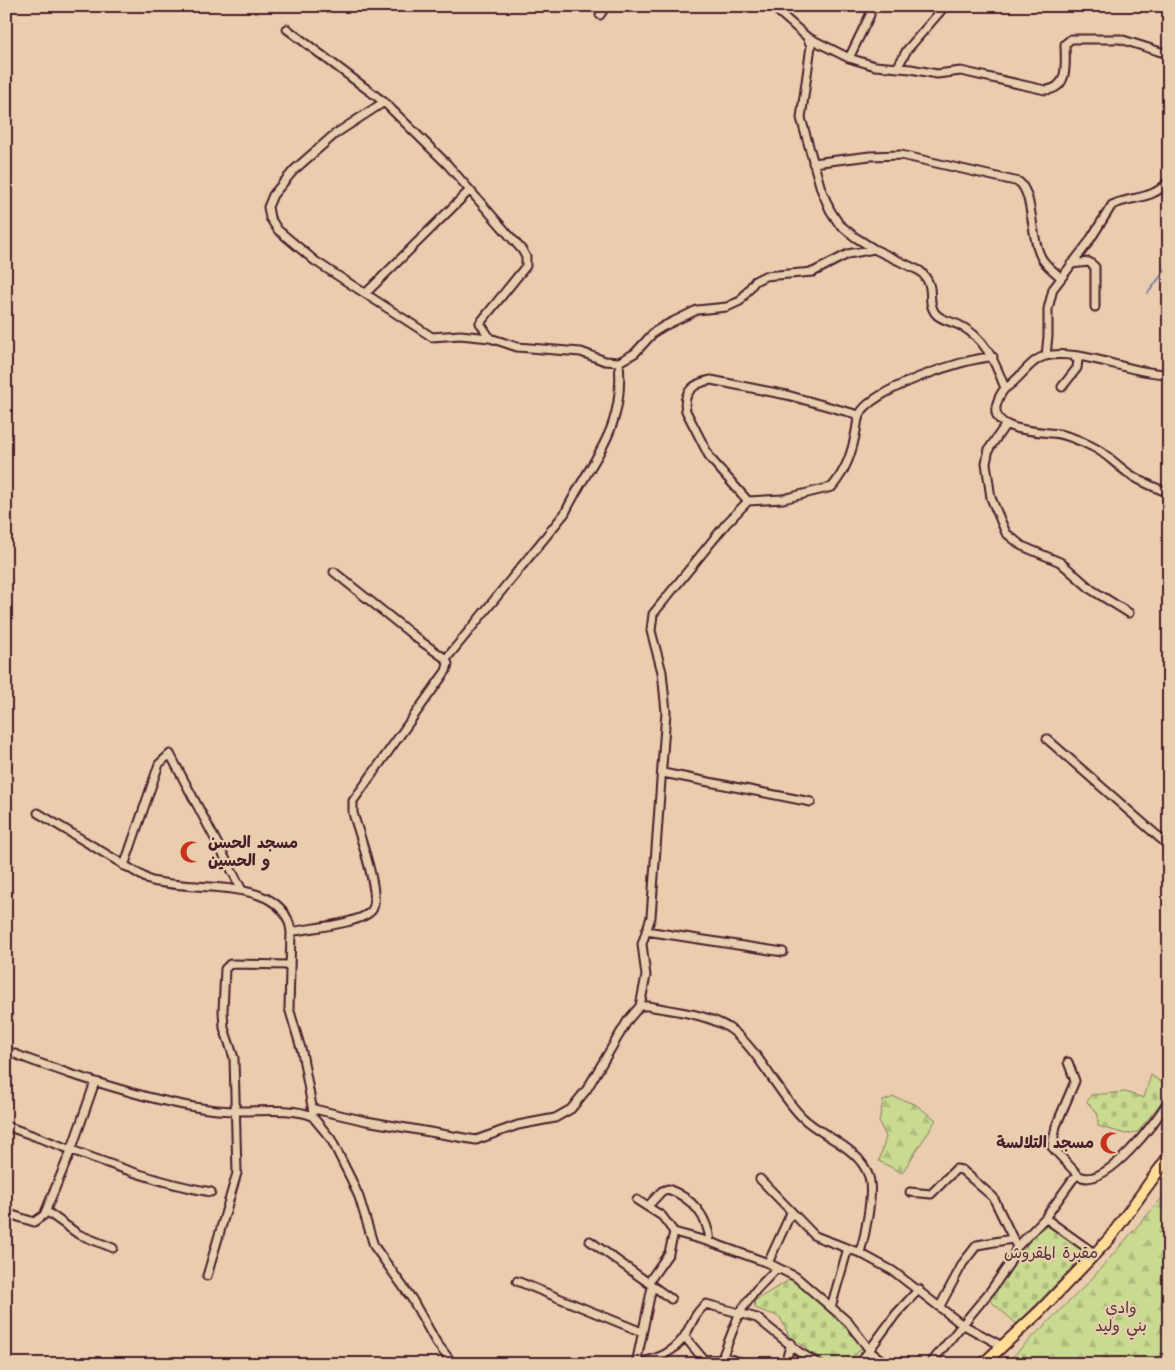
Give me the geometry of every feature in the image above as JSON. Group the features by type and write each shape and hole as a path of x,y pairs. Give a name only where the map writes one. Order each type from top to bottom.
{"main road":[{"path":"983,1364 1040,1310 1122,1223 1169,1156"}],"street":[{"path":"600,15 606,6"},
{"path":"772,6 807,37 849,58 875,66 912,68 938,74 961,71 1045,90 1057,88 1064,80 1065,44 1070,39 1120,39 1161,52 1169,52"},
{"path":"849,58 871,12 870,6"},
{"path":"897,68 906,50 945,6"},
{"path":"287,29 384,102 441,158 522,250 526,257 526,266 480,323 490,338"},
{"path":"807,37 812,50 800,110 802,127 824,196 834,218 847,231 874,249 920,271 930,286 931,303 935,314 966,329 987,348 1005,388"},
{"path":"812,50 821,44"},
{"path":"384,102 322,144 283,182 273,195 268,207 270,218 278,230 315,261 432,337 460,335 490,338 517,347 581,352 605,361 619,362 635,353 654,332 664,326 697,310 727,307 740,302 758,278 813,272 848,254 874,249"},
{"path":"813,163 870,156 901,155 1019,182 1026,192 1033,233 1040,256 1060,277"},
{"path":"1046,356 1050,296 1060,277 1088,244 1112,205 1150,196 1162,189 1169,181"},
{"path":"366,293 469,191"},
{"path":"1070,264 1089,262 1095,267 1095,306"},
{"path":"1169,374 1143,372 1093,358 1046,356 1035,362 1011,385 1005,388 999,397 996,411 1006,424 1025,430 1056,434 1083,442 1099,450 1135,478 1169,493"},
{"path":"6,1050 22,1058 95,1082 158,1099 234,1111 252,1109 313,1112 476,1140 518,1126 556,1118 571,1108 587,1089 628,1020 640,1006 646,976 642,948 651,910 663,773 665,692 650,622 653,614 748,501 783,499 832,487 848,462 859,415 866,406 919,377 970,360 992,357"},
{"path":"1062,387 1077,368 1078,360 1074,357"},
{"path":"446,659 565,514 575,494 605,447 616,417 619,400 619,362"},
{"path":"748,501 710,458 689,418 684,403 691,388 700,382 711,380 787,395 859,415"},
{"path":"1006,424 989,449 986,471 994,508 1006,533 1022,546 1060,562 1092,590 1129,613"},
{"path":"291,932 360,918 373,910 375,902 374,889 354,813 353,801 446,671 448,664 446,659 419,640 334,572"},
{"path":"1047,738 1169,846"},
{"path":"124,866 159,764 170,754 242,890"},
{"path":"663,773 811,802"},
{"path":"38,813 65,827 124,866 149,880 164,885 242,890 267,897 282,909 290,923 291,932 289,1008 302,1052 313,1112 331,1139 351,1179 359,1197 374,1246 412,1299 436,1342 453,1364"},
{"path":"646,931 783,952"},
{"path":"207,1276 213,1247 234,1189 237,1173 234,1058 224,1028 223,1011 225,969 230,964 290,965"},
{"path":"640,1006 648,1006 714,1021 732,1030 762,1064 802,1117 856,1158 865,1169 870,1184 867,1223 860,1253"},
{"path":"1068,1062 1074,1086 1056,1126 1052,1147 1083,1178 1096,1178 1118,1161 1141,1139 1168,1103"},
{"path":"6,1214 34,1222 40,1219 46,1211 72,1148 95,1082"},
{"path":"6,1126 72,1148 130,1172 178,1186 211,1192"},
{"path":"910,1192 932,1194 956,1169 962,1170 993,1197 1017,1247"},
{"path":"930,1364 964,1325 1009,1264 1017,1247 1045,1218 1078,1175"},
{"path":"760,1179 815,1236 860,1253 893,1271 964,1325 1002,1346"},
{"path":"648,1206 662,1191 668,1189 675,1192 703,1214 709,1228 710,1242"},
{"path":"637,1200 662,1216 674,1232 768,1262 802,1281 861,1336 870,1350 887,1364"},
{"path":"46,1211 78,1234 113,1248"},
{"path":"768,1262 791,1213"},
{"path":"1045,1218 1094,1253"},
{"path":"674,1232 669,1253 650,1285 636,1364 664,1356 675,1348 685,1337 695,1316 706,1304 758,1318 815,1363"},
{"path":"940,1306 963,1263 977,1245 1012,1239"},
{"path":"590,1241 671,1299"},
{"path":"831,1307 848,1248"},
{"path":"722,1358 740,1312 756,1290 777,1268"},
{"path":"516,1281 642,1332"},
{"path":"858,1364 890,1320 919,1290"},
{"path":"685,1337 704,1362 722,1358 749,1364"},
{"path":"784,1364 791,1343"}],"green space":[{"path":"1151,1075 1165,1085 1163,1100 1138,1132 1125,1134 1098,1126 1098,1114 1087,1102 1091,1095 1125,1092 1144,1098"},
{"path":"894,1097 915,1104 936,1120 902,1173 879,1161 886,1137 879,1122 883,1101"},
{"name":"وادي بني وليد","path":"1169,1190 1169,1364 1005,1364 1088,1283"},
{"name":"مقبرة المقروش","path":"1043,1222 1057,1226 1088,1251 1017,1324 988,1299"},
{"path":"791,1279 802,1285 830,1309 864,1345 848,1364 819,1361 808,1355 804,1350 806,1347 790,1338 780,1317 755,1308 754,1301"}],"waterway":[{"path":"1148,293 1169,265"}],"place":[{"name":"مسجد الحسن و الحسين","path":"191,852"},
{"name":"مسجد التلالسة","path":"1111,1143"}]}
